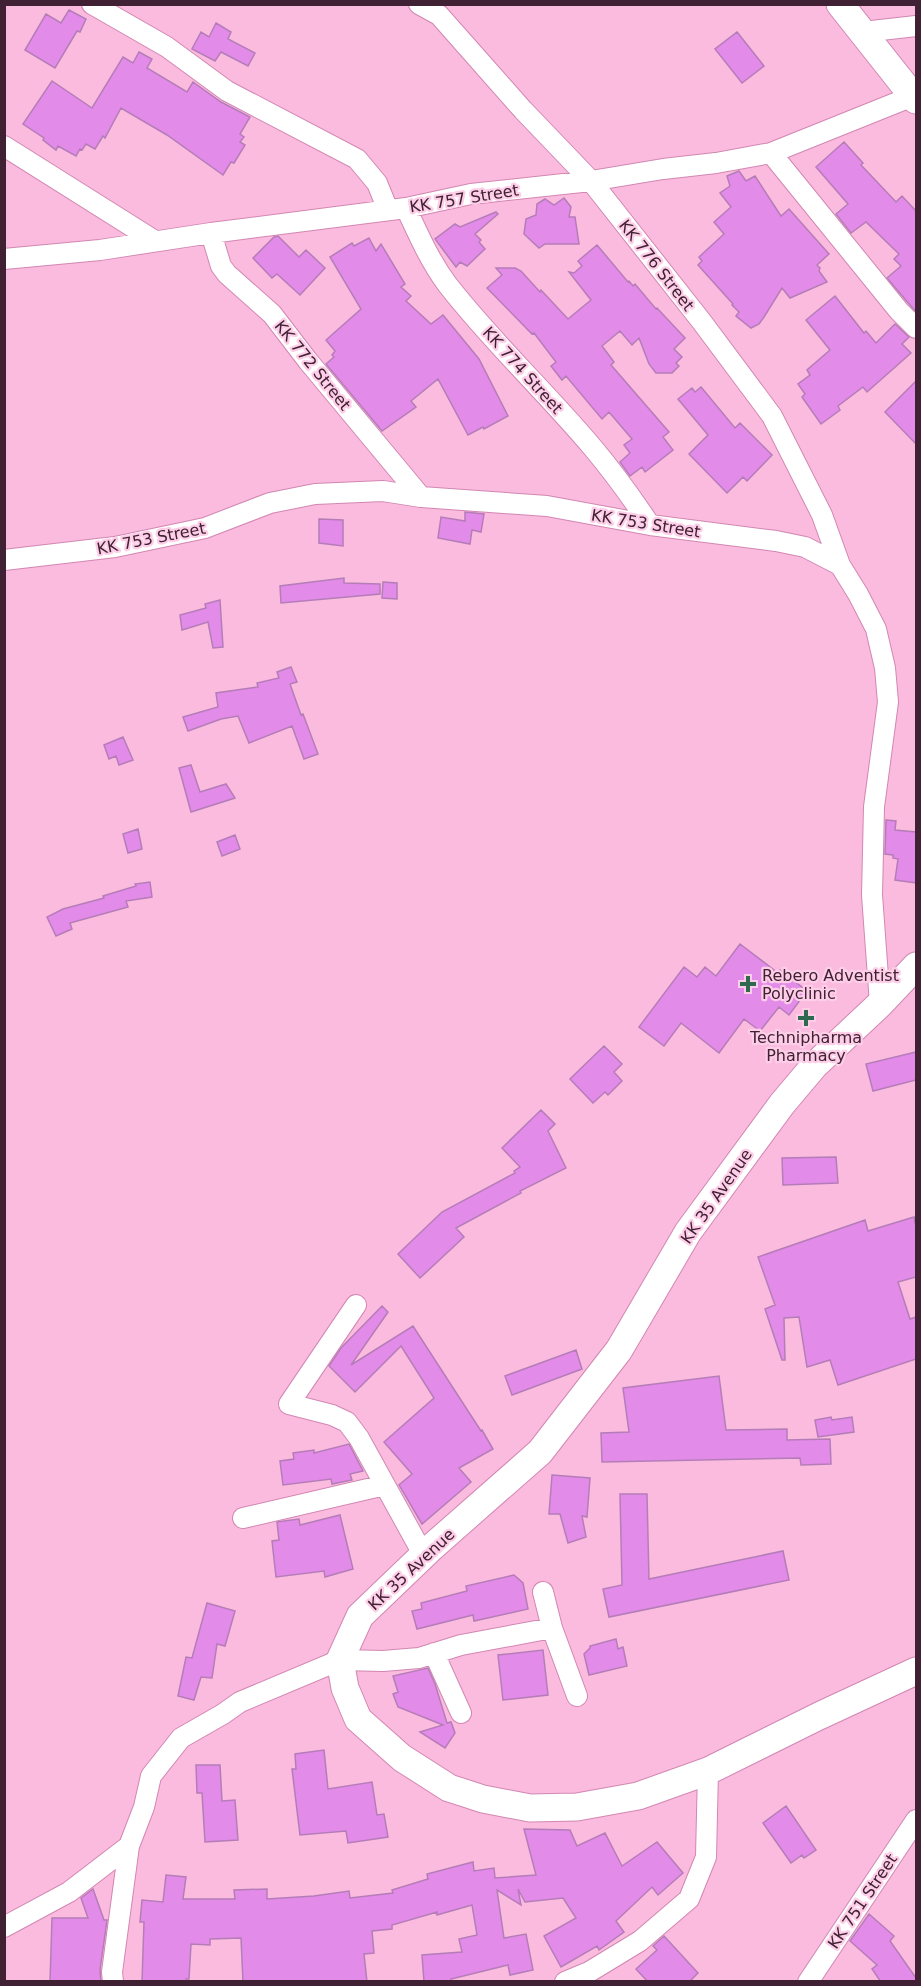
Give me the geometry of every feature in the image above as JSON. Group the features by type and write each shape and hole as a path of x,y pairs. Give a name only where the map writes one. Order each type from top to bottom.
{"main road":[{"path":"840,4 915,98"},
{"name":"KK 35 Avenue","path":"340,1660 360,1616 540,1452 619,1350 688,1232 782,1104 814,1066 880,1005 916,966"},
{"path":"340,1660 345,1688 358,1719 402,1758 448,1788 483,1799 530,1808 577,1806 638,1796 708,1772 819,1716 916,1671"}],"street":[{"name":"KK 774 Street","path":"92,4 167,47 226,91 357,159 397,209 447,283 592,446 623,484 650,525"},
{"name":"KK 776 Street","path":"419,4 439,15 523,110 591,181 702,321 772,416 822,516 840,565"},
{"path":"863,32 916,26"},
{"name":"KK 757 Street","path":"4,259 100,250 397,209 471,194 591,181 716,163 771,153 915,98"},
{"path":"4,146 155,242"},
{"path":"771,153 891,302 916,328"},
{"name":"KK 772 Street","path":"210,233 221,266 227,274 272,314 421,497"},
{"name":"KK 753 Street","path":"4,560 115,547 205,528 270,503 315,494 383,491 421,497 547,506 650,525 786,543 805,547 840,565"},
{"path":"840,565 876,629 885,668 888,702 874,807 872,895 880,1005"},
{"path":"356,1305 289,1404 332,1415 347,1422 359,1438 424,1556"},
{"path":"243,1518 385,1485"},
{"path":"543,1592 552,1628 577,1696"},
{"path":"112,1982 129,1846 144,1808 151,1776 181,1738 240,1702 340,1660 383,1661 419,1658 461,1645 552,1628"},
{"path":"434,1653 461,1713"},
{"path":"565,1982 589,1972 640,1941 689,1899 706,1857 708,1772"},
{"name":"KK 751 Street","path":"808,1982 916,1820"},
{"path":"4,1927 69,1892 129,1846"}],"building":[{"path":"69,10 86,19 80,32 77,31 55,68 25,50 46,14 61,23"},
{"path":"216,23 231,32 228,39 255,53 248,66 221,52 215,61 192,49 201,32 209,37"},
{"path":"737,32 764,66 742,83 715,49"},
{"path":"139,52 152,59 147,68 187,92 193,82 221,102 250,117 240,134 244,137 240,142 245,145 223,175 167,135 121,108 105,138 103,136 95,149 86,144 76,156 58,146 56,150 43,140 44,138 23,124 52,81 92,108 123,57 133,63"},
{"path":"844,142 863,163 861,165 896,202 902,196 916,211 916,312 887,278 901,266 894,259 899,254 866,222 851,233 836,214 848,204 816,167"},
{"path":"739,171 746,181 755,176 781,216 789,209 829,254 817,265 827,282 790,298 782,288 759,324 751,328 736,316 739,312 698,265 702,261 699,257 724,234 714,222 731,207 720,193 730,186 727,176"},
{"path":"564,198 571,207 569,217 575,217 579,244 545,244 539,248 524,234 526,219 536,215 537,204 545,199 554,205"},
{"path":"496,212 498,214 475,234 485,249 467,266 460,262 456,267 435,239 455,224 460,227"},
{"path":"278,236 299,257 306,250 325,268 300,295 277,274 272,278 253,258 274,237"},
{"path":"369,238 376,251 381,244 405,284 401,287 411,296 406,301 431,324 443,315 479,359 508,416 468,435 438,379 411,401 416,407 382,431 326,364 334,357 332,355 335,351 326,340 361,309 330,257 352,243 354,246"},
{"path":"597,245 628,282 633,286 635,284 685,338 674,349 682,357 676,363 679,366 672,373 656,373 649,364 639,338 632,345 620,331 602,346 614,362 611,365 669,432 663,437 673,450 645,472 642,467 630,476 620,462 630,453 624,445 632,439 609,412 602,419 566,376 562,380 551,366 556,362 534,333 532,334 487,288 502,275 496,268 515,268 521,271 540,292 541,290 568,319 591,300 569,272 574,273 582,266 578,261"},
{"path":"835,296 864,333 866,331 876,343 895,324 909,337 902,344 911,353 867,392 863,387 838,406 840,410 821,424 802,397 805,394 798,384 810,375 807,370 830,350 806,320"},
{"path":"916,381 916,444 885,412"},
{"path":"701,387 735,428 740,423 772,455 747,481 743,477 727,493 689,454 708,435 678,399 692,388 695,392"},
{"path":"465,512 484,514 481,532 472,530 470,544 438,538 441,517 465,521"},
{"path":"319,519 343,520 343,546 319,543"},
{"path":"344,578 344,583 380,584 380,594 281,603 280,586"},
{"path":"383,582 397,583 397,599 382,598"},
{"path":"220,600 223,647 213,648 208,622 182,630 180,615 206,608 205,604"},
{"path":"291,667 297,682 290,684 318,754 304,759 292,726 249,743 238,716 221,719 188,731 183,717 218,707 216,693 258,687 257,683 279,678 277,672"},
{"path":"123,737 133,760 119,765 116,756 109,759 104,745"},
{"path":"191,765 200,792 226,784 235,798 191,812 179,768"},
{"path":"886,820 896,821 895,830 916,832 916,883 895,880 898,859 893,858 893,855 885,854"},
{"path":"138,829 142,849 128,853 123,834"},
{"path":"235,835 240,849 222,856 217,842"},
{"path":"150,882 152,897 126,901 128,907 70,923 72,929 56,936 47,917 63,909 104,898 103,896 136,886 135,884"},
{"path":"740,944 778,973 780,970 807,991 789,1015 779,1007 760,1031 744,1019 719,1053 681,1023 664,1046 639,1027 684,967 697,977 705,967 716,976"},
{"path":"604,1046 622,1064 614,1072 622,1081 608,1095 605,1092 593,1103 570,1079"},
{"path":"916,1052 916,1080 873,1091 866,1064"},
{"path":"541,1110 555,1124 548,1131 566,1168 520,1191 521,1193 456,1228 464,1237 420,1278 398,1254 442,1212 515,1173 514,1171 520,1167 502,1148"},
{"path":"836,1157 838,1183 783,1185 782,1158"},
{"path":"914,1217 916,1277 898,1282 910,1319 916,1317 916,1359 838,1385 830,1360 807,1367 799,1317 784,1318 785,1360 782,1360 765,1309 775,1305 758,1257 865,1220 868,1231"},
{"path":"382,1306 388,1312 351,1365 413,1326 493,1449 459,1468 471,1482 422,1524 399,1485 412,1474 384,1442 434,1398 401,1346 355,1392 329,1366 341,1348"},
{"path":"576,1350 582,1369 512,1395 505,1376"},
{"path":"719,1376 726,1430 787,1429 787,1440 830,1439 831,1464 801,1465 800,1458 602,1462 601,1433 629,1432 623,1388"},
{"path":"831,1417 832,1420 852,1417 854,1432 818,1437 815,1420"},
{"path":"349,1444 363,1471 350,1474 352,1480 332,1484 331,1479 283,1485 280,1461 294,1459 293,1453 314,1450 314,1453"},
{"path":"552,1475 590,1478 587,1517 582,1516 586,1537 568,1543 560,1514 549,1514"},
{"path":"620,1494 647,1494 649,1579 783,1551 789,1580 609,1617 603,1589 622,1585"},
{"path":"340,1515 353,1569 325,1577 324,1571 276,1577 272,1541 279,1540 277,1522 299,1519 300,1525"},
{"path":"514,1575 523,1583 528,1609 474,1621 473,1615 417,1629 412,1611 422,1609 421,1603 467,1591 466,1586"},
{"path":"207,1603 235,1611 225,1646 217,1644 212,1678 201,1677 194,1700 178,1696 186,1657 192,1658"},
{"path":"616,1639 618,1649 623,1647 627,1666 589,1675 584,1654 590,1646"},
{"path":"543,1650 548,1695 503,1700 498,1655"},
{"path":"428,1668 447,1723 451,1722 455,1733 445,1748 420,1732 443,1725 398,1707 393,1694 398,1692 393,1676"},
{"path":"324,1750 328,1789 372,1782 377,1815 384,1814 388,1837 348,1843 346,1831 300,1835 292,1769 296,1769 295,1754"},
{"path":"196,1765 220,1765 222,1801 235,1800 238,1840 205,1842 202,1793 197,1793"},
{"path":"786,1806 816,1850 804,1858 802,1855 791,1863 763,1823"},
{"path":"524,1829 570,1830 577,1846 605,1833 622,1866 657,1842 683,1873 658,1895 652,1887 616,1921 624,1932 599,1950 597,1946 561,1967 544,1936 576,1918 563,1898 525,1902 518,1889 521,1905 497,1890 504,1938 526,1934 533,1970 510,1975 508,1965 451,1979 452,1982 424,1982 422,1955 462,1952 459,1939 477,1935 472,1905 392,1925 392,1929 372,1931 374,1953 364,1954 367,1982 243,1982 241,1938 210,1939 210,1945 191,1944 189,1979 186,1979 186,1982 142,1982 144,1922 140,1922 142,1900 163,1902 166,1875 186,1877 183,1899 235,1899 234,1890 267,1889 267,1899 349,1891 350,1898 393,1893 392,1890 428,1879 427,1874 473,1862 474,1871 494,1868 495,1878 536,1875"},
{"path":"93,1889 104,1920 107,1920 100,1970 101,1982 50,1982 52,1918 88,1918 81,1898"},
{"path":"869,1914 894,1936 890,1941 916,1978 916,1982 881,1982 872,1969 877,1965 850,1941"},
{"path":"664,1936 698,1973 689,1982 648,1982 636,1969 657,1950 653,1946"}],"place":[{"name":"Rebero Adventist Polyclinic","path":"748,984"},
{"name":"Technipharma Pharmacy","path":"806,1018"}]}
